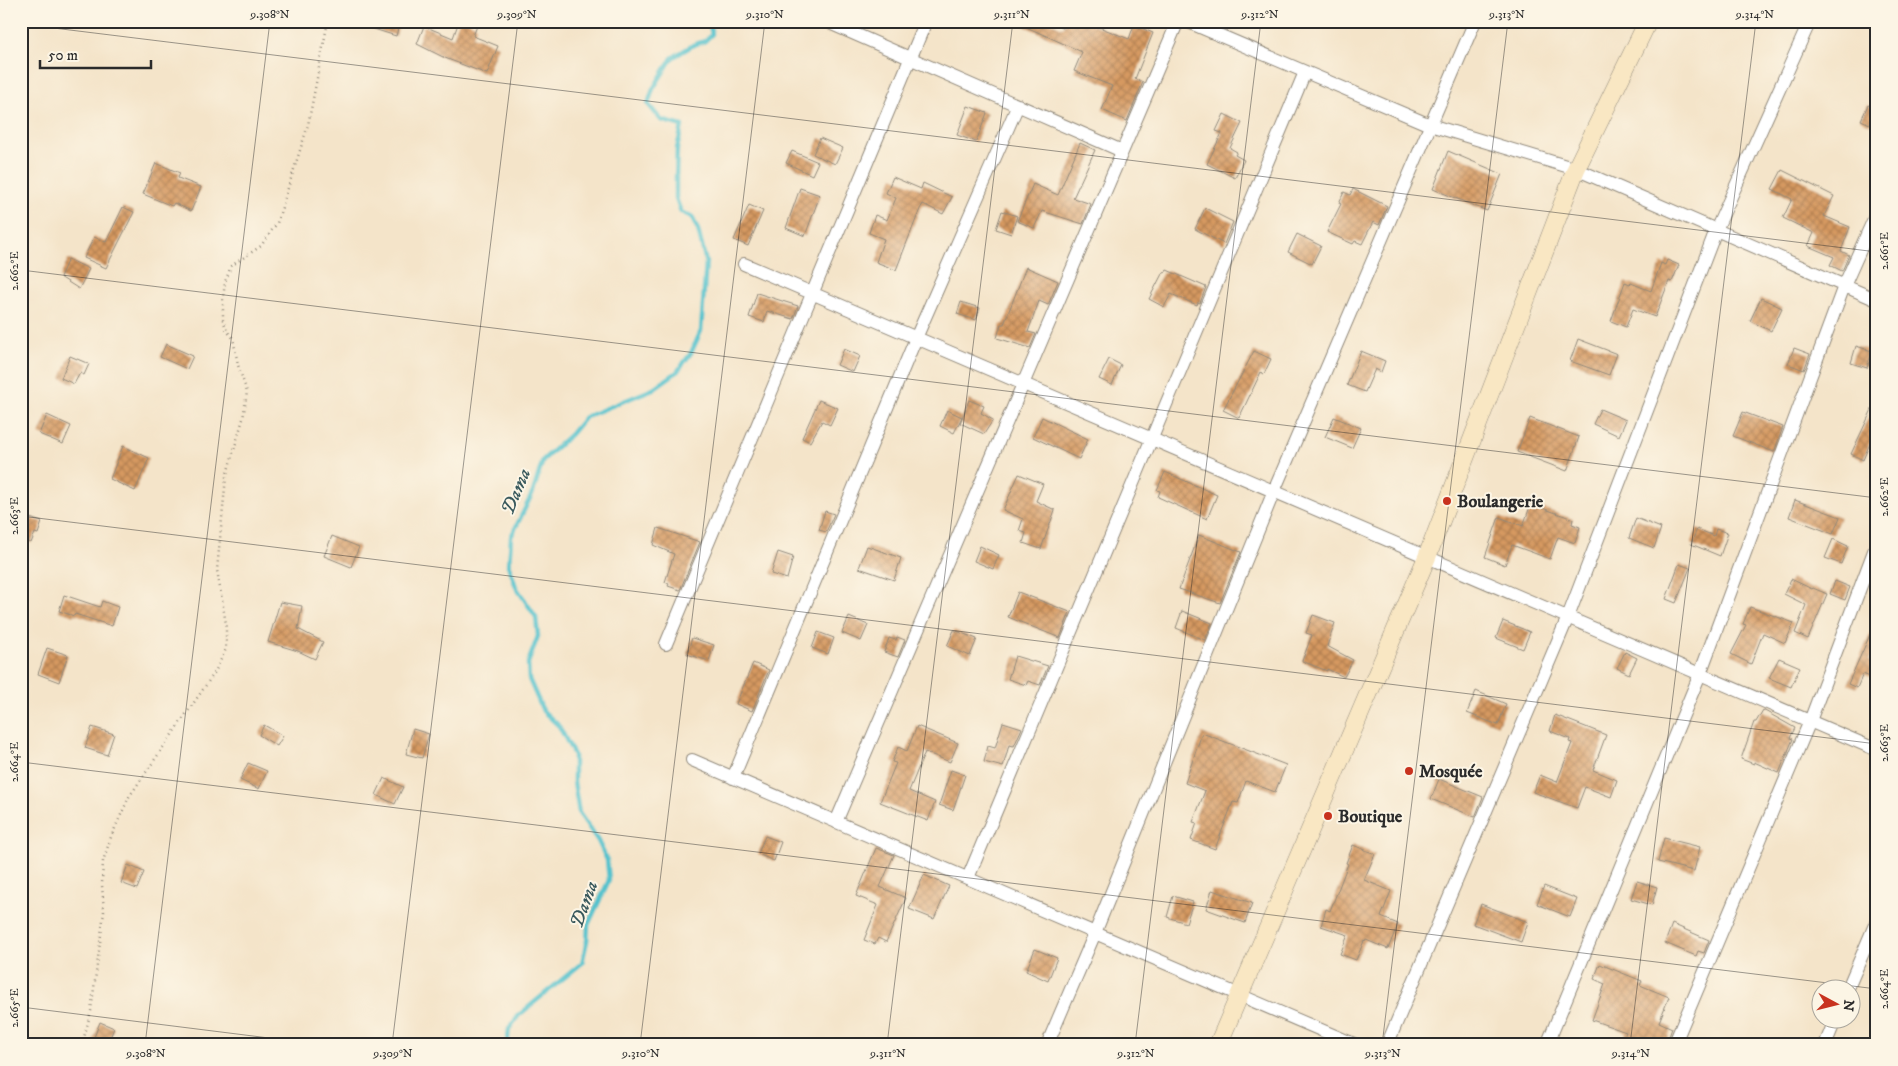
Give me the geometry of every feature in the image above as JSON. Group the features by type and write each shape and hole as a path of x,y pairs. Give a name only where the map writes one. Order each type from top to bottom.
{"street":[{"path":"666,644 926,21"},
{"path":"836,822 1178,21"},
{"path":"1186,21 1430,125 1576,169 1877,300"},
{"path":"1047,1045 1095,933 1274,491 1475,21"},
{"path":"1218,1045 1427,557 1576,169 1648,21"},
{"path":"1387,1045 1568,617 1716,230 1810,21"},
{"path":"832,24 1122,151"},
{"path":"968,878 1305,72"},
{"path":"733,778 916,338 1018,105"},
{"path":"1547,1045 1700,674 1844,286 1877,212"},
{"path":"744,264 1877,750"},
{"path":"1674,1045 1810,721 1877,543"},
{"path":"692,760 1356,1045"},
{"path":"1852,978 1877,920"},
{"path":"1825,1045 1832,1028"}],"path":[{"path":"82,1045 91,1011 104,912 102,860 129,797 215,672 226,649 226,624 217,570 226,477 243,419 247,392 238,365 233,338 227,331 223,320 225,282 231,266 261,246 277,223 308,125 328,21"}],"building":[{"path":"358,21 400,21 396,36 358,24"},
{"path":"459,21 466,21 477,26 473,36 498,46 487,74 445,58 417,44 424,26 453,38"},
{"path":"1013,21 1047,21 1063,28 1066,21 1084,21 1129,39 1134,25 1153,33 1135,79 1143,82 1127,121 1102,110 1112,86 1074,71 1082,52"},
{"path":"1868,105 1877,109 1872,125 1861,120"},
{"path":"968,106 987,113 976,142 957,135"},
{"path":"1224,114 1242,123 1230,148 1237,152 1235,155 1244,160 1235,178 1207,164 1222,133 1216,131"},
{"path":"820,138 843,148 835,164 813,154"},
{"path":"1080,143 1095,150 1073,198 1091,204 1083,224 1042,211 1034,228 1017,221 1033,184 1058,195"},
{"path":"792,151 818,162 812,175 786,163"},
{"path":"1448,151 1502,174 1487,211 1433,189"},
{"path":"156,163 180,173 178,178 201,187 191,211 174,203 172,206 143,194"},
{"path":"1782,170 1834,196 1824,216 1850,227 1841,251 1849,255 1842,271 1830,265 1834,257 1808,246 1814,233 1783,218 1792,199 1772,189"},
{"path":"893,177 921,189 923,183 952,197 943,214 923,204 896,270 876,262 884,239 869,233 875,215 887,220 896,198 886,193"},
{"path":"800,188 820,195 805,236 786,228"},
{"path":"1353,189 1387,206 1379,225 1373,222 1362,244 1355,241 1353,244 1327,232 1341,204 1339,203 1344,192 1350,195"},
{"path":"749,205 763,211 748,246 734,240"},
{"path":"123,207 134,212 106,268 84,258 94,237 106,242"},
{"path":"1205,208 1233,222 1224,244 1195,229"},
{"path":"1002,211 1017,216 1011,234 996,229"},
{"path":"1297,234 1321,246 1312,264 1288,252"},
{"path":"68,259 89,269 79,289 60,277"},
{"path":"1667,260 1679,265 1672,282 1669,281 1655,317 1633,309 1626,327 1611,321 1625,282 1651,291 1661,263 1665,265"},
{"path":"1026,267 1058,281 1048,305 1039,301 1028,332 1036,334 1030,348 997,338 1001,324 1004,324"},
{"path":"1167,270 1206,287 1200,303 1198,302 1197,305 1171,294 1164,307 1149,299 1163,272 1165,273"},
{"path":"757,293 798,306 793,319 767,311 764,322 749,317"},
{"path":"1761,298 1782,308 1771,331 1750,321"},
{"path":"961,302 980,308 976,320 957,314"},
{"path":"1578,339 1617,354 1609,375 1570,361"},
{"path":"166,344 193,356 187,369 160,357"},
{"path":"1856,346 1872,351 1867,368 1851,363"},
{"path":"1794,348 1810,354 1804,370 1788,364"},
{"path":"844,349 860,356 853,372 837,365"},
{"path":"1254,351 1271,359 1264,374 1261,372 1239,418 1223,410"},
{"path":"1361,351 1385,361 1381,372 1375,369 1365,392 1347,385"},
{"path":"70,356 89,364 84,375 80,373 74,384 61,378"},
{"path":"1109,359 1121,365 1112,385 1099,379"},
{"path":"1877,399 1877,435 1874,434 1863,460 1851,454"},
{"path":"819,400 838,408 830,425 822,421 810,442 802,438"},
{"path":"969,400 984,406 981,413 993,420 984,434 960,423"},
{"path":"1600,409 1626,420 1619,436 1593,424"},
{"path":"947,410 962,417 954,433 940,426"},
{"path":"1743,412 1783,427 1774,452 1733,436"},
{"path":"47,415 71,426 63,444 39,434"},
{"path":"1042,417 1088,439 1079,459 1033,437"},
{"path":"1334,417 1361,428 1352,448 1325,437"},
{"path":"1530,418 1579,437 1567,471 1517,452"},
{"path":"123,446 149,458 135,491 110,479"},
{"path":"1165,472 1217,495 1207,519 1158,497 1160,491 1157,490"},
{"path":"1019,474 1043,484 1036,501 1055,510 1041,549 1023,543 1026,533 1019,531 1023,519 1003,510"},
{"path":"1795,500 1840,517 1833,534 1789,517"},
{"path":"1531,504 1573,519 1572,524 1580,527 1575,543 1558,537 1550,559 1512,545 1505,565 1485,557 1499,517 1523,526"},
{"path":"825,511 834,514 826,532 819,530"},
{"path":"21,515 42,522 38,534 35,533 31,543 21,540"},
{"path":"1636,518 1661,528 1654,548 1629,538"},
{"path":"658,528 700,542 680,590 668,586 669,584 665,582 674,554 653,545"},
{"path":"1697,529 1714,536 1716,529 1728,533 1720,556 1691,544"},
{"path":"1199,535 1241,552 1220,603 1179,589"},
{"path":"332,536 359,547 351,567 324,556"},
{"path":"1833,539 1848,546 1841,564 1825,558"},
{"path":"867,546 901,558 894,580 859,568"},
{"path":"980,546 999,555 993,569 974,561"},
{"path":"778,552 793,557 787,579 771,574"},
{"path":"1679,564 1690,568 1676,603 1666,599"},
{"path":"1791,579 1827,594 1808,639 1795,633 1806,605 1784,594"},
{"path":"1835,581 1850,587 1845,600 1830,594"},
{"path":"1018,592 1070,612 1060,638 1008,617"},
{"path":"64,595 100,607 102,601 118,607 112,626 59,611"},
{"path":"280,602 302,606 298,629 323,642 315,659 298,651 268,642"},
{"path":"1750,607 1794,623 1785,643 1763,633 1751,664 1731,654 1746,625 1743,624"},
{"path":"1182,611 1212,623 1205,640 1176,628"},
{"path":"1313,615 1335,623 1327,646 1353,660 1344,677 1302,661 1312,635 1306,633"},
{"path":"849,617 868,625 861,641 842,633"},
{"path":"1877,619 1877,646 1869,661 1877,664 1877,680 1863,674 1857,688 1848,684"},
{"path":"1503,621 1530,632 1523,649 1496,638"},
{"path":"954,630 977,639 970,656 947,646"},
{"path":"818,632 834,638 828,654 812,648"},
{"path":"897,637 905,640 898,657 884,652 889,638 896,640"},
{"path":"692,638 714,645 709,661 687,654"},
{"path":"47,648 68,655 59,682 38,674"},
{"path":"1625,652 1637,658 1629,674 1617,668"},
{"path":"1015,656 1048,666 1040,685 1028,681 1026,685 1008,679"},
{"path":"1779,658 1800,667 1791,687 1769,678"},
{"path":"753,663 769,670 752,711 736,704"},
{"path":"1476,691 1506,704 1498,725 1467,713"},
{"path":"1763,710 1795,728 1790,738 1793,739 1779,773 1754,762 1754,764 1741,759 1754,722 1756,722"},
{"path":"1555,715 1606,735 1593,770 1617,780 1611,797 1585,787 1577,808 1533,792 1540,775 1557,782 1572,743 1569,742 1570,739 1550,731"},
{"path":"1003,722 1022,728 1014,746 1009,745 1003,767 984,762 988,746 995,748"},
{"path":"264,725 283,736 277,746 259,735"},
{"path":"917,726 958,743 950,762 925,752 909,791 935,802 928,821 880,802 896,763 892,762 898,747 907,751"},
{"path":"92,727 114,734 107,755 85,748"},
{"path":"413,729 429,734 422,758 406,754"},
{"path":"1202,733 1286,765 1275,792 1246,781 1238,803 1233,802 1215,849 1191,840 1197,823 1193,822 1205,791 1185,783"},
{"path":"248,763 267,771 259,789 240,780"},
{"path":"951,770 965,775 953,810 939,805"},
{"path":"384,778 403,787 395,804 376,795"},
{"path":"1439,779 1483,797 1475,817 1431,799"},
{"path":"765,836 781,842 774,861 758,854"},
{"path":"1664,838 1700,847 1694,871 1658,862"},
{"path":"1353,845 1375,854 1364,880 1391,891 1381,917 1398,924 1388,949 1366,940 1356,960 1340,954 1348,935 1321,926 1326,909 1330,911 1348,864 1346,863"},
{"path":"876,848 894,855 880,887 906,898 886,942 878,938 875,944 864,940 878,905 856,896"},
{"path":"128,865 144,872 137,889 121,883"},
{"path":"924,875 949,886 934,919 909,909"},
{"path":"1637,881 1657,887 1652,905 1631,899"},
{"path":"1544,886 1577,899 1570,917 1537,904"},
{"path":"1212,890 1252,903 1245,923 1206,909"},
{"path":"1173,896 1193,902 1186,923 1167,917"},
{"path":"1481,904 1528,922 1521,942 1473,924"},
{"path":"1672,924 1709,940 1704,953 1698,951 1696,956 1665,943"},
{"path":"1035,949 1057,958 1048,981 1026,971"},
{"path":"1600,964 1642,981 1640,985 1669,997 1659,1022 1672,1028 1666,1045 1620,1045 1626,1032 1592,1020 1605,984 1594,979"},
{"path":"100,1022 114,1028 107,1045 93,1040"}],"waterway":[{"name":"Dama","path":"507,1045 509,1029 519,1015 582,963 587,941 588,925 609,880 607,860 598,841 579,813 574,782 574,755 559,726 543,711 529,679 528,663 538,636 536,617 516,587 509,565 511,537 533,492 543,460 571,434 585,417 653,389 677,372 691,353 701,331 706,262 698,230 692,217 681,212 676,198 677,149 682,126 661,120 648,104 653,89 672,58 693,45 705,41 712,34 710,26 706,21"}],"place":[{"name":"Boulangerie","path":"1447,501"},
{"name":"Mosquée","path":"1409,771"},
{"name":"Boutique","path":"1328,816"}]}
